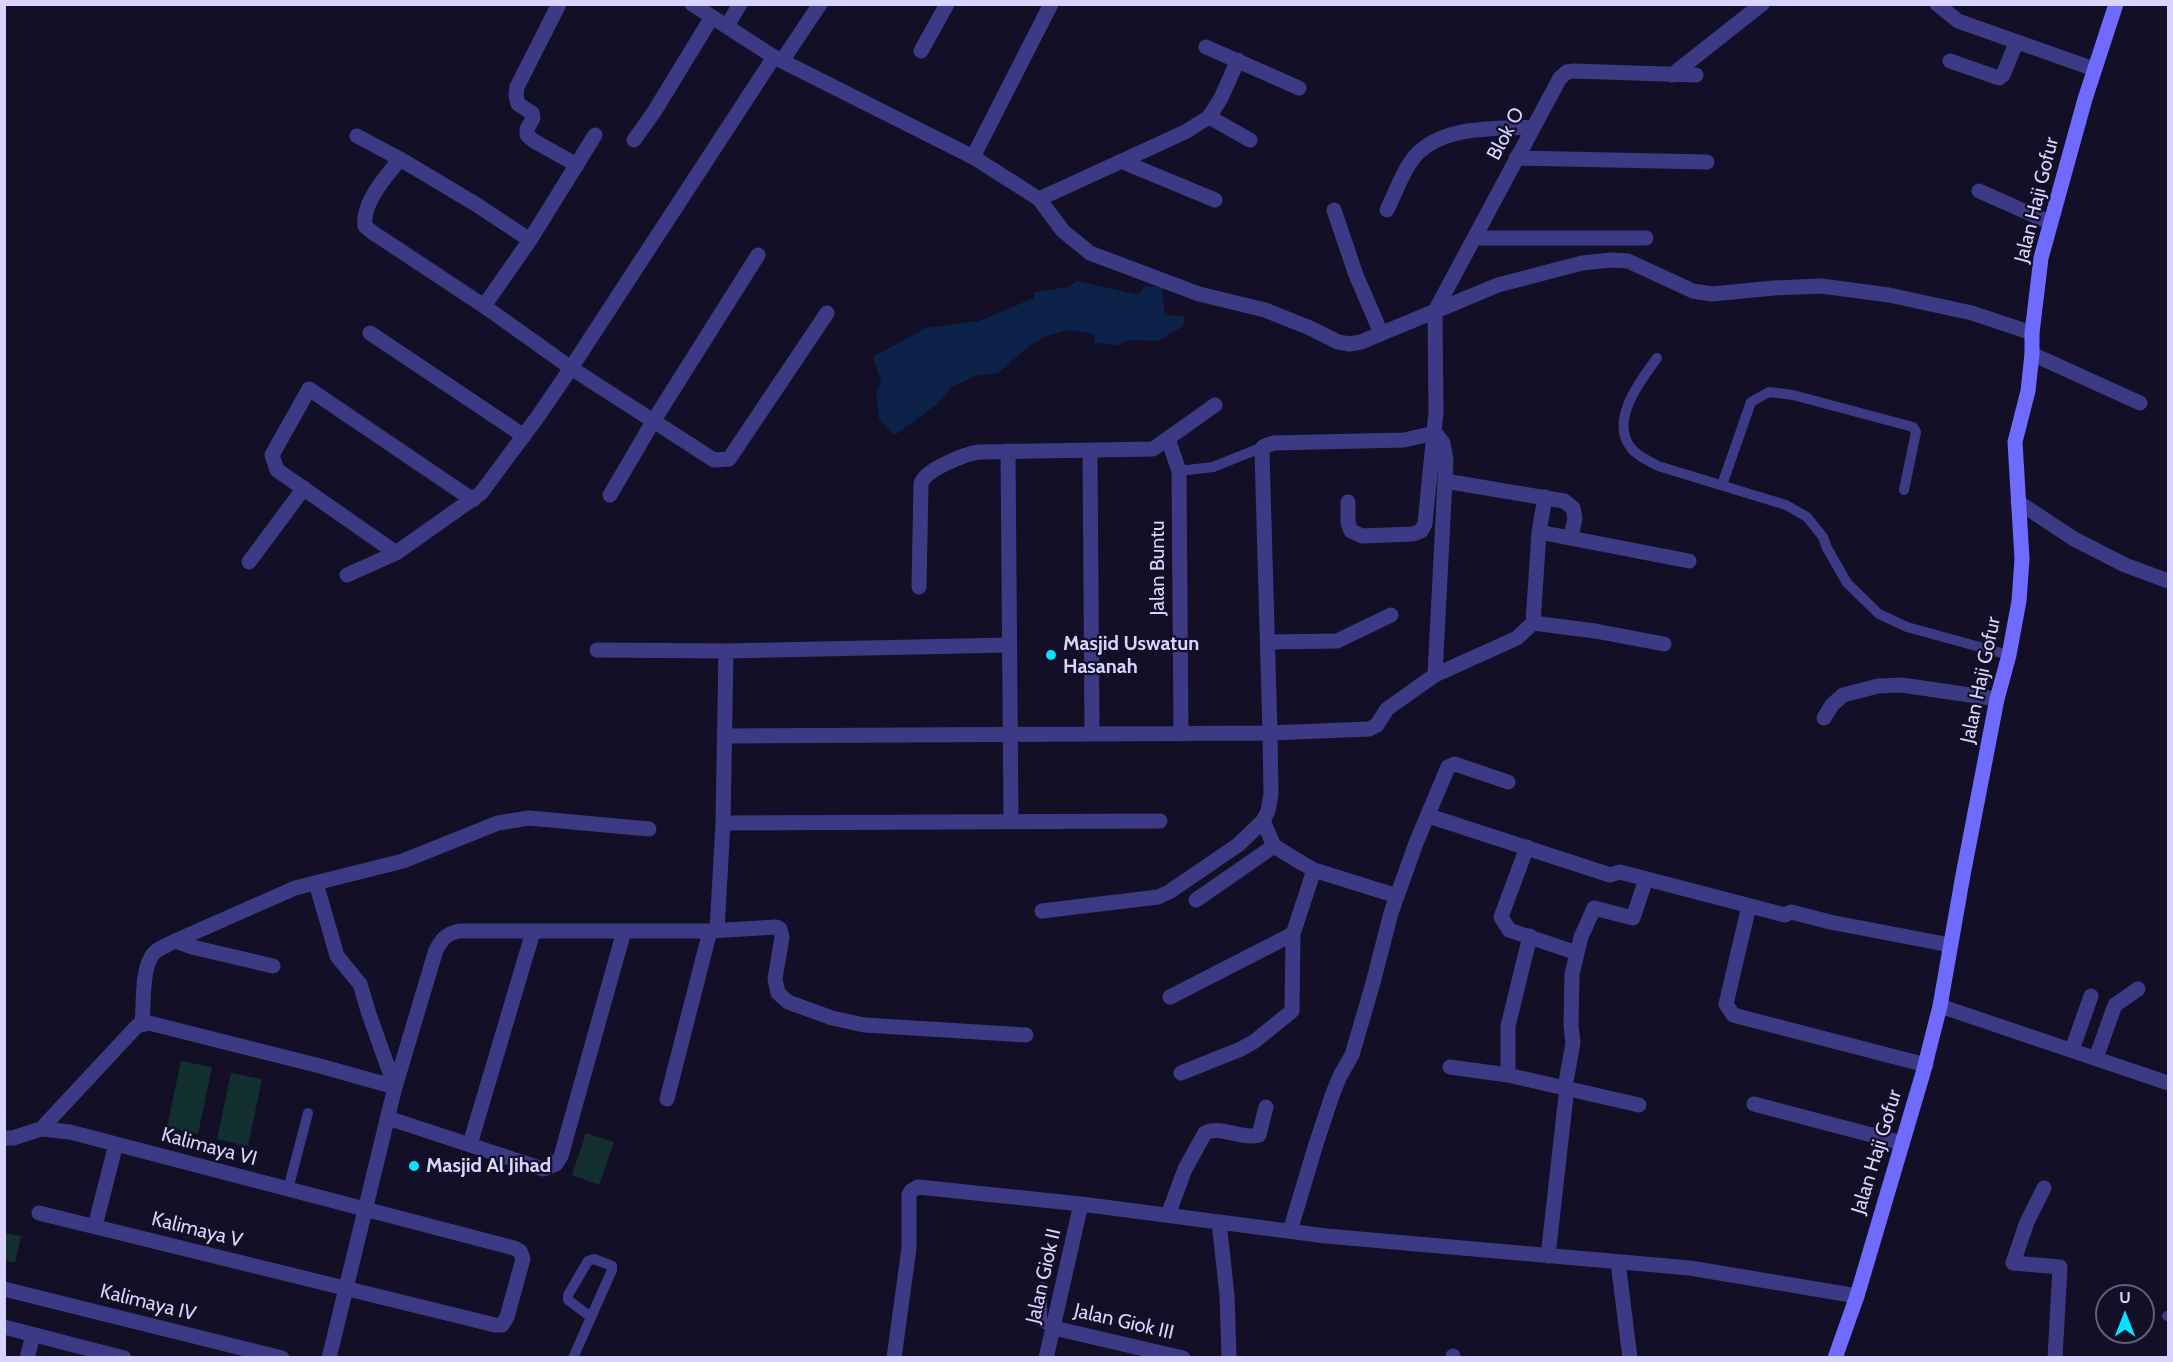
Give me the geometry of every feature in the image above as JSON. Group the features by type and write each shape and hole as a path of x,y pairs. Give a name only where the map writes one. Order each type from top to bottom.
{"street":[{"path":"560,4 517,87 516,95 518,104 532,113 533,118 527,129 527,135 577,165"},
{"path":"692,4 778,59 973,157 1039,199 1063,231 1090,253 1199,294 1265,309 1349,345 1498,285 1582,263 1611,260 1628,261 1694,291 1712,294 1774,288 1833,287 1889,295 1972,313 2032,333"},
{"path":"727,26 740,4"},
{"path":"347,574 396,553 481,493 571,368 778,59 820,4"},
{"path":"921,51 947,4"},
{"path":"973,157 1051,4"},
{"path":"1672,75 1762,4"},
{"path":"1936,4 1958,21 2094,69"},
{"name":"Jalan Haji Gofur","path":"1835,1358 1857,1296 1926,1065 1940,1006 1997,699 2009,655 2019,601 2022,559 2015,442 2028,391 2041,258 2049,222 2115,4"},
{"path":"634,140 654,112 712,17"},
{"path":"1950,61 2000,78 2016,43"},
{"path":"1206,47 1299,88"},
{"path":"1039,199 1185,132 1209,117 1221,98 1238,60"},
{"name":"Blok O","path":"1434,311 1560,78 1567,72 1696,75"},
{"path":"1209,117 1250,140"},
{"path":"1387,210 1418,153 1441,138 1473,130 1533,127"},
{"path":"484,306 530,240 595,135"},
{"path":"357,136 468,199 530,240"},
{"path":"1516,158 1707,162"},
{"path":"400,159 370,202 364,216 365,226 571,368 709,458 720,461 729,459 827,313"},
{"path":"1121,161 1215,200"},
{"path":"1979,191 2049,222"},
{"path":"1334,210 1356,275 1381,333"},
{"path":"1474,238 1646,238"},
{"path":"610,495 654,420 758,255"},
{"path":"1348,502 1348,522 1351,531 1362,536 1413,534 1421,531 1425,524 1435,433 1434,311"},
{"path":"370,333 524,435"},
{"path":"2032,354 2140,403"},
{"path":"396,553 277,470 272,455 309,389 472,500"},
{"path":"919,587 922,478 930,471 971,453 1153,449 1215,405"},
{"path":"1042,911 1158,897 1238,845 1263,821 1268,811 1270,733 1263,447 1273,443 1404,440 1435,433"},
{"path":"1435,433 1443,443 1446,460 1435,675"},
{"name":"Jalan Buntu","path":"1168,439 1179,471 1181,734"},
{"path":"1008,451 1011,822"},
{"path":"1090,451 1092,733"},
{"path":"1445,481 1564,501 1574,508 1575,518 1571,537"},
{"path":"249,562 304,488"},
{"path":"724,736 1181,734 1369,729 1377,725 1388,709 1435,675 1517,638 1533,623 1539,532 1545,497"},
{"path":"2018,502 2074,539 2125,565 2169,581"},
{"path":"1539,532 1689,561"},
{"path":"1268,642 1337,641 1391,615"},
{"path":"1533,623 1595,631 1664,644"},
{"path":"597,650 726,651 1009,645"},
{"path":"667,1099 713,930 723,823 726,651"},
{"path":"1824,718 1832,705 1843,695 1878,686 1902,685 1997,699"},
{"path":"1290,1232 1333,1093 1352,1055 1397,896 1416,843 1448,767 1455,764 1508,782"},
{"path":"1429,816 1610,875 1620,872 1785,915 1791,912 1830,922 1950,945"},
{"path":"142,1024 147,966 153,955 175,941 295,888 403,861 498,823 514,820 529,818 649,829"},
{"path":"723,823 1160,821"},
{"path":"1263,821 1274,846 1314,870 1397,896"},
{"path":"1196,900 1274,846"},
{"path":"1527,847 1501,917 1509,930 1576,953"},
{"path":"1181,1073 1241,1049 1255,1041 1292,1011 1293,934 1314,870"},
{"path":"1548,1256 1566,1087 1574,1043 1571,1000 1576,953 1594,908 1633,918 1646,879"},
{"path":"316,883 337,956 360,984 395,1087"},
{"path":"1749,906 1726,1004 1733,1015 1926,1065"},
{"path":"329,1358 395,1087 436,950 441,940 448,934 459,931 624,932 772,927 780,929 782,937 776,979 778,993 788,1002 832,1018 864,1025 1026,1035"},
{"path":"470,1144 533,932"},
{"path":"388,1118 543,1169 556,1164 561,1156 624,932"},
{"path":"1170,997 1293,934"},
{"path":"1508,1075 1508,1026 1530,936"},
{"path":"175,941 273,966"},
{"path":"2096,1058 2115,1005 2138,989"},
{"path":"2072,1050 2091,996"},
{"path":"1940,1006 2169,1083"},
{"path":"4,1138 13,1138 41,1129 137,1026 149,1023 395,1087"},
{"path":"1450,1067 1508,1075 1639,1106"},
{"path":"1754,1104 1902,1143"},
{"path":"1168,1215 1185,1169 1205,1133 1214,1130 1246,1137 1259,1135 1266,1107"},
{"name":"Kalimaya VI","path":"41,1129 70,1132 366,1209"},
{"path":"95,1227 116,1144"},
{"path":"894,1358 909,1248 911,1191 922,1187 1081,1204 1290,1232 1690,1268 1857,1296"},
{"path":"2044,1188 2027,1222 2013,1263 2060,1267 2055,1358"},
{"name":"Jalan Giok II","path":"1046,1358 1081,1204"},
{"name":"Kalimaya V","path":"39,1213 502,1325 507,1317 523,1259 520,1251 366,1209"},
{"path":"1220,1222 1229,1358"},
{"path":"1618,1262 1630,1358"},
{"name":"Kalimaya IV","path":"4,1289 282,1358"},
{"path":"4,1327 124,1358"},
{"name":"Jalan Giok III","path":"1054,1328 1183,1358"},
{"path":"27,1358 33,1335"}],"lane":[{"path":"1657,358 1646,373 1624,415 1624,431 1630,447 1643,458 1658,466 1786,506 1807,517 1822,537 1847,583 1879,614 1907,627 2009,655"},
{"path":"1722,485 1751,402 1769,393 1793,395 1913,427 1916,432 1904,490"},
{"path":"1179,471 1213,467 1263,447"},
{"path":"288,1189 308,1113"},
{"path":"573,1358 612,1270 612,1266 594,1259 588,1261 568,1295 568,1300 591,1317"},
{"path":"1042,1287 1042,1323 1054,1328"}],"green space":[{"path":"181,1061 212,1067 198,1134 167,1127"},
{"path":"231,1073 262,1079 248,1146 217,1139"},
{"path":"586,1133 614,1142 599,1185 572,1175"},
{"path":"5,1233 21,1236 15,1263 5,1260"}],"water":[{"path":"1077,281 1139,295 1144,286 1163,287 1165,315 1185,316 1183,326 1159,341 1131,340 1117,345 1094,343 1094,334 1067,330 1046,336 1029,346 998,373 975,376 952,387 937,404 895,435 879,419 876,392 881,382 873,357 926,328 979,321 1034,298 1034,292 1069,287"}],"place":[{"name":"Masjid Uswatun Hasanah","path":"1051,655"},
{"name":"Masjid Al Jihad","path":"414,1166"}]}
